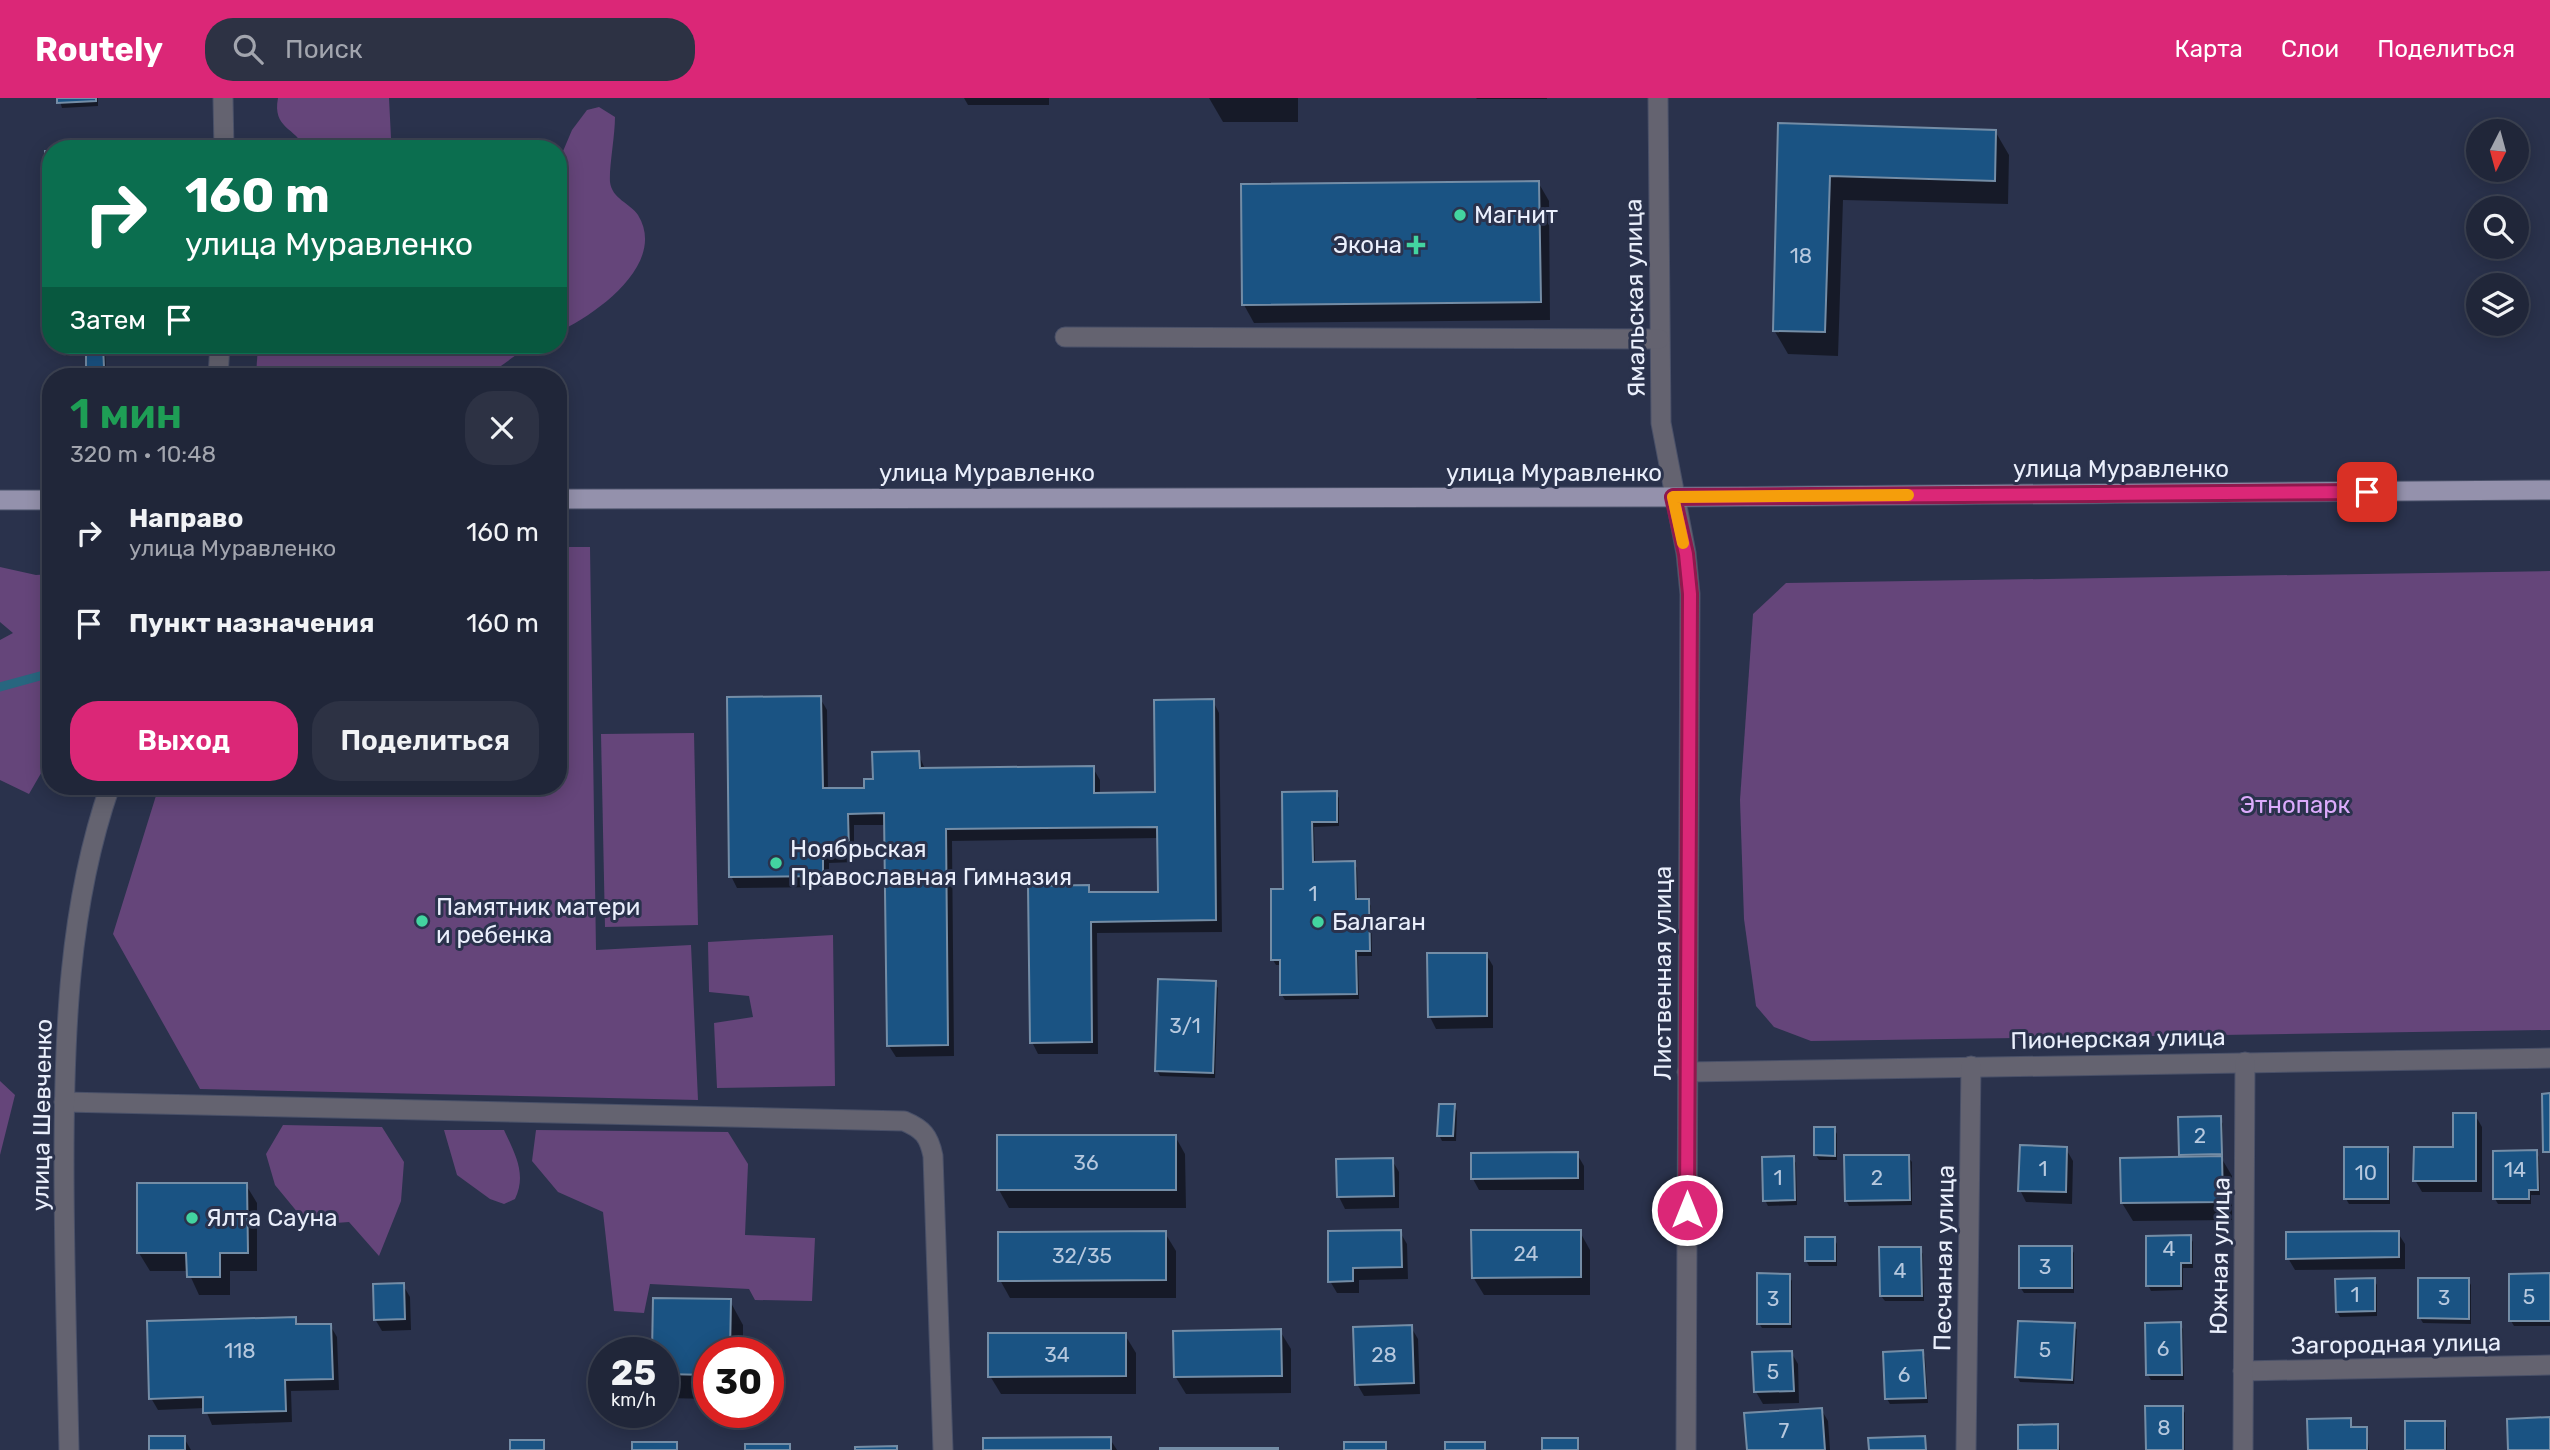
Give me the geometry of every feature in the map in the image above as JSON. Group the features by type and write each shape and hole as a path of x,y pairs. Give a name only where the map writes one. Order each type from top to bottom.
{"main road":[{"name":"улица Муравленко","path":"567,499 1673,497 2550,490"},
{"path":"0,500 42,500"}],"street":[{"path":"223,98 224,140"},
{"name":"Ямальская улица","path":"1658,98 1661,423 1673,497"},
{"path":"1065,337 1659,339"},
{"name":"Лиственная улица","path":"1673,497 1686,554 1690,594 1686,1450"},
{"name":"улица Шевченко","path":"69,1450 64,1102 77,914 92,845 107,795"},
{"name":"Пионерская улица","path":"1687,1072 2550,1058"},
{"name":"Южная улица","path":"2243,1450 2245,1062"},
{"name":"Песчаная улица","path":"1966,1450 1971,1066"},
{"path":"64,1102 904,1121 919,1128 929,1138 933,1156 943,1450"},
{"name":"Загородная улица","path":"2243,1371 2550,1365"}],"green space":[{"path":"278,98 389,98 391,138 299,140 282,122 277,108"},
{"path":"599,107 615,117 610,168 611,188 635,211 645,233 643,252 636,269 623,286 590,313 567,327 567,142 587,110"},
{"path":"257,354 518,354 498,368 257,368"},
{"path":"567,547 590,547 596,950 691,945 698,1100 200,1089 113,934 156,795 567,795"},
{"path":"0,567 42,575 42,772 29,794 0,780 0,640 13,633 0,622"},
{"name":"Этнопарк","path":"2550,571 2550,1030 1811,1041 1774,1027 1756,1006 1744,919 1740,800 1753,614 1786,583"},
{"path":"694,733 698,925 605,927 601,734"},
{"path":"833,935 835,1086 717,1088 714,1023 753,1017 749,996 709,992 708,942"},
{"path":"0,1081 15,1095 0,1155"},
{"path":"283,1125 382,1127 404,1162 401,1201 379,1256 349,1222 308,1225 275,1185 266,1154"},
{"path":"444,1130 504,1130 520,1173 515,1199 504,1204 490,1199 457,1175"},
{"path":"536,1130 728,1132 748,1164 745,1235 815,1238 812,1301 755,1300 749,1289 650,1284 644,1313 614,1311 603,1212 558,1192 532,1161"}],"building":[{"path":"57,98 96,98 96,101 57,103"},
{"path":"1778,123 1996,130 1995,181 1830,176 1825,332 1773,331"},
{"path":"1539,181 1541,302 1242,305 1241,184"},
{"path":"86,354 103,354 104,367 86,367"},
{"name":"Ноябрьская Православная Гимназия","path":"821,696 823,788 864,788 864,779 873,779 872,752 919,751 920,768 1094,766 1094,793 1155,792 1154,700 1214,699 1216,920 1091,922 1092,1042 1030,1043 1028,886 1089,885 1089,892 1158,892 1157,827 946,829 948,1045 887,1046 884,813 848,814 849,851 823,851 823,876 729,877 727,697"},
{"name":"Балаган","path":"1337,791 1337,822 1312,822 1313,862 1355,861 1356,899 1369,899 1370,951 1356,951 1357,994 1280,995 1280,960 1271,960 1271,889 1283,889 1282,792"},
{"path":"1427,953 1487,953 1487,1016 1428,1017"},
{"path":"1158,979 1216,981 1213,1073 1155,1071"},
{"path":"2550,1093 2550,1152 2543,1152 2542,1094"},
{"path":"1439,1104 1455,1104 1453,1136 1437,1136"},
{"path":"2453,1113 2476,1113 2476,1181 2413,1181 2414,1147 2453,1147"},
{"path":"2221,1116 2222,1154 2179,1155 2178,1117"},
{"path":"1814,1127 1835,1127 1835,1156 1814,1155"},
{"path":"997,1135 1176,1135 1176,1190 997,1190"},
{"path":"2020,1145 2067,1147 2066,1192 2018,1191"},
{"path":"2344,1147 2388,1147 2388,1199 2344,1199"},
{"path":"2537,1150 2538,1190 2529,1190 2529,1199 2493,1199 2493,1151"},
{"path":"1578,1152 1578,1178 1471,1179 1471,1153"},
{"path":"1844,1155 1909,1155 1910,1200 1845,1201"},
{"path":"1794,1156 1795,1200 1763,1201 1762,1157"},
{"path":"2222,1156 2223,1202 2121,1203 2120,1158"},
{"path":"1393,1158 1394,1196 1337,1197 1336,1159"},
{"name":"Ялта Сауна","path":"137,1183 247,1183 248,1253 220,1253 220,1277 187,1277 186,1253 137,1253"},
{"path":"1401,1230 1402,1267 1353,1268 1353,1281 1328,1282 1328,1231"},
{"path":"1471,1230 1581,1230 1581,1277 1472,1278"},
{"path":"1166,1231 1166,1280 998,1281 998,1232"},
{"path":"2399,1231 2399,1257 2286,1259 2286,1232"},
{"path":"2191,1235 2191,1263 2181,1263 2181,1286 2146,1286 2146,1236"},
{"path":"1805,1237 1835,1237 1835,1261 1805,1261"},
{"path":"2019,1246 2072,1246 2072,1288 2019,1288"},
{"path":"1879,1247 1921,1247 1922,1296 1880,1296"},
{"path":"1757,1273 1790,1274 1790,1324 1757,1324"},
{"path":"2550,1273 2550,1321 2509,1321 2509,1274"},
{"path":"2375,1278 2375,1311 2336,1312 2335,1279"},
{"path":"2418,1278 2469,1278 2469,1319 2418,1318"},
{"path":"404,1283 405,1319 374,1320 373,1284"},
{"path":"653,1298 731,1299 730,1337 693,1337 693,1375 679,1374 679,1337 652,1337"},
{"path":"296,1317 296,1324 331,1324 333,1379 285,1380 286,1411 203,1413 203,1397 149,1399 147,1321"},
{"path":"2018,1321 2075,1323 2072,1380 2015,1377"},
{"path":"2181,1322 2182,1375 2146,1375 2145,1323"},
{"path":"1412,1325 1414,1383 1355,1385 1353,1327"},
{"path":"1281,1329 1282,1376 1174,1377 1173,1331"},
{"path":"988,1333 1126,1333 1126,1376 988,1377"},
{"path":"1923,1350 1926,1398 1885,1399 1883,1352"},
{"path":"1792,1351 1794,1391 1754,1392 1752,1352"},
{"path":"2145,1406 2183,1406 2183,1450 2146,1450"},
{"path":"1822,1408 1825,1450 1747,1450 1744,1413"},
{"path":"2550,1417 2550,1450 2508,1450 2507,1419"},
{"path":"2351,1418 2351,1427 2367,1427 2367,1450 2308,1450 2307,1419"},
{"path":"2405,1421 2445,1421 2445,1450 2405,1450"},
{"path":"2058,1424 2058,1450 2018,1450 2018,1425"},
{"path":"149,1436 185,1436 185,1450 149,1450"},
{"path":"1925,1436 1926,1450 1869,1450 1868,1438"},
{"path":"1111,1437 1111,1450 983,1450 983,1438"},
{"path":"1542,1438 1578,1438 1578,1450 1542,1450"},
{"path":"510,1440 544,1440 544,1450 510,1450"},
{"path":"632,1442 677,1442 677,1450 632,1450"},
{"path":"1344,1442 1386,1442 1386,1450 1344,1450"},
{"path":"1445,1442 1485,1442 1485,1450 1445,1450"},
{"path":"745,1444 790,1444 790,1450 745,1450"},
{"path":"897,1446 897,1450 855,1450 855,1447"},
{"path":"1278,1448 1278,1450 1160,1450"}],"waterway":[{"path":"0,687 42,675"}],"slow traffic":[{"path":"1683,543 1673,497 1908,495"}],"place":[{"name":"Магнит","path":"1460,215"},
{"name":"Экона","path":"1416,245"},
{"name":"Ноябрьская Православная Гимназия","path":"776,863"},
{"name":"Памятник матери и ребенка","path":"422,921"},
{"name":"Балаган","path":"1318,922"},
{"name":"Ялта Сауна","path":"192,1218"}],"route":[{"path":"1687,1210 1690,594 1686,554 1673,497 2367,492"}]}
